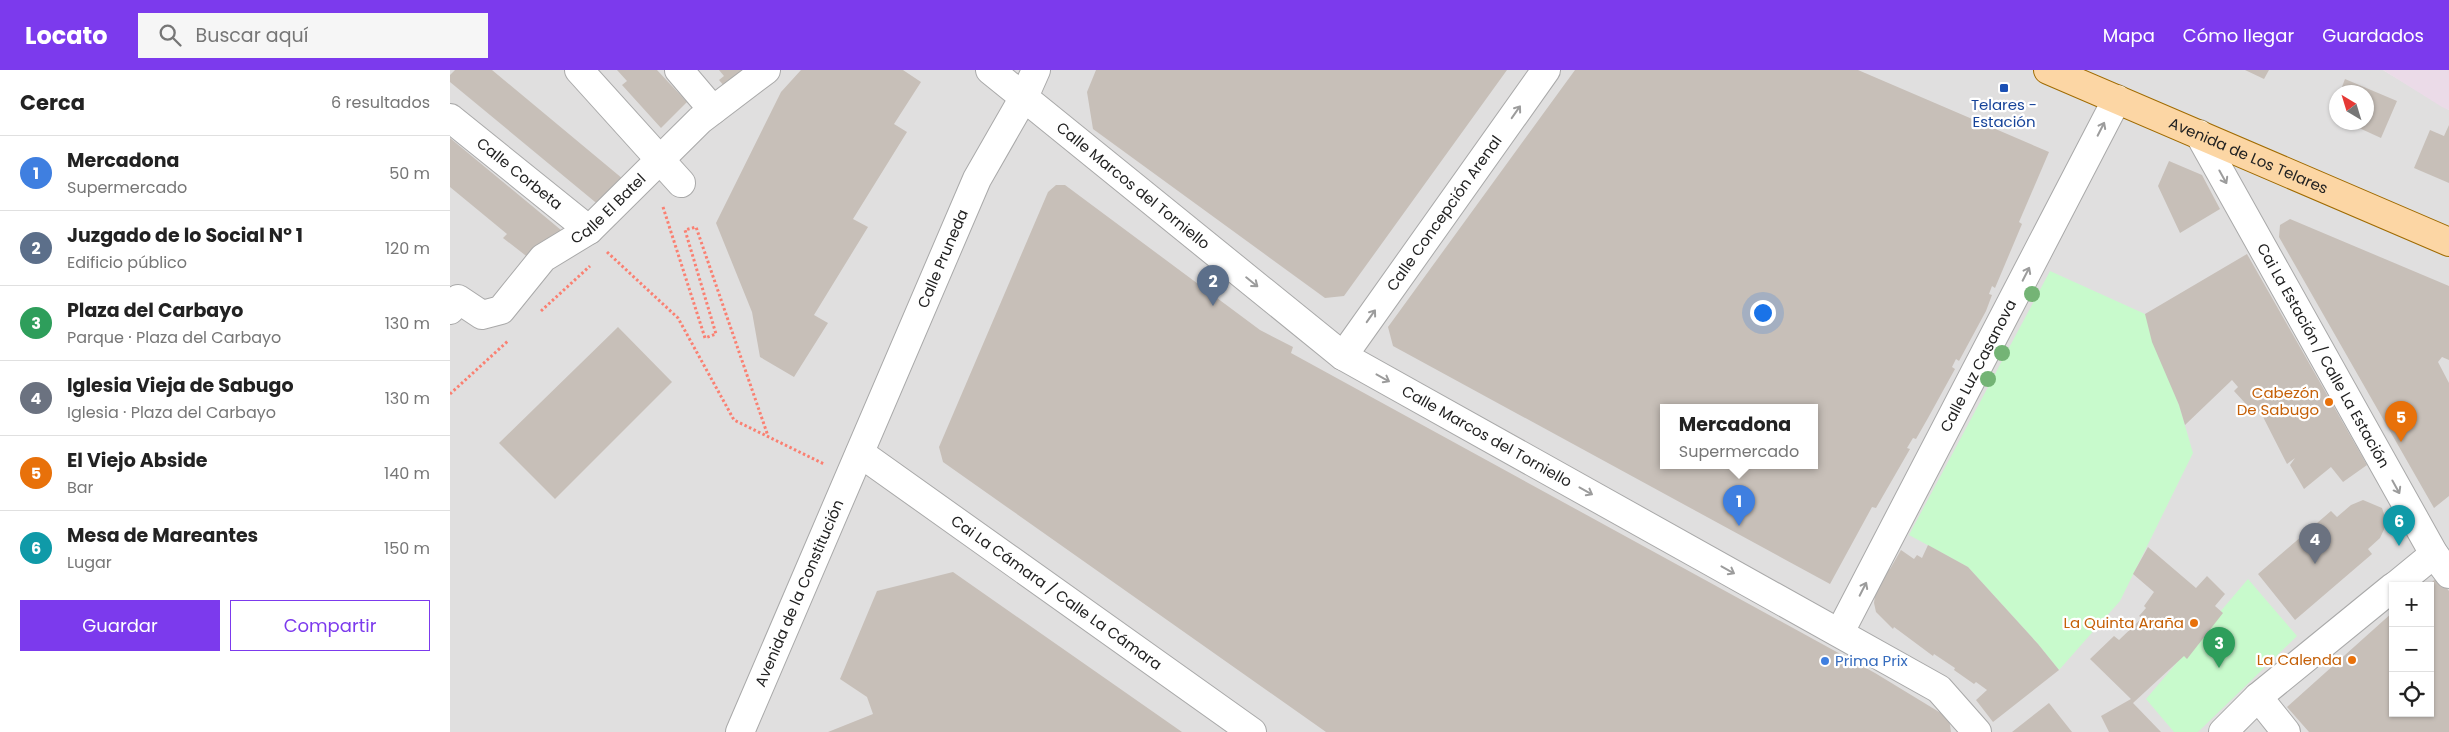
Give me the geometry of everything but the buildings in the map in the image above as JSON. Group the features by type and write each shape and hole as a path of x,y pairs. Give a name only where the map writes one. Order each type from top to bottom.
{"main road":[{"name":"Avenida de Los Telares","path":"2058,72 2449,242"}],"street":[{"path":"580,70 681,183"},
{"path":"679,70 707,115"},
{"name":"Calle El Batel","path":"450,310 458,299 482,315 501,310 543,258 589,230 707,115 766,70"},
{"name":"Calle Marcos del Torniello","path":"990,70 1343,356 1939,688 1976,732"},
{"name":"Calle Pruneda","path":"855,465 977,179 1024,97 1036,70"},
{"name":"Calle Concepción Arenal","path":"1343,356 1546,70"},
{"name":"Calle Luz Casanova","path":"1840,632 2117,99"},
{"name":"Calle Corbeta","path":"450,118 589,230"},
{"name":"Cai La Estación / Calle La Estación","path":"2199,134 2441,564"},
{"name":"Avenida de la Constitución","path":"740,732 855,465"},
{"name":"Cai La Cámara / Calle La Cámara","path":"855,465 1252,732"},
{"path":"2403,582 2441,564"},
{"path":"2223,732 2258,697 2389,590"},
{"path":"2258,697 2286,732"}],"path":[{"path":"681,183 661,201 704,338 716,334 685,230 696,227 768,436"},
{"path":"599,258 614,245"},
{"path":"607,251 678,318 734,420 768,436 855,465"},
{"path":"535,317 592,265"},
{"path":"450,394 514,336"}],"shaded area":[{"path":"450,70 2383,70 2449,110 2449,732 450,732"},
{"path":"2383,70 2449,70 2449,110 2442,107"}],"green space":[{"path":"2050,271 2145,314 2179,405 2193,453 2120,601 2059,670 1968,567 1909,535"},
{"path":"2248,579 2297,636 2198,732 2174,732 2146,699"}],"place":[{"name":"Telares - Estación","path":"2004,88"},
{"name":"Juzgado de lo Social Nº 1","path":"1213,306"},
{"name":"Cabezón De Sabugo","path":"2329,402"},
{"name":"El Viejo Abside","path":"2401,442"},
{"name":"Mercadona","path":"1739,526"},
{"name":"Mesa de Mareantes","path":"2399,546"},
{"name":"Iglesia Vieja de Sabugo","path":"2315,564"},
{"name":"La Quinta Araña","path":"2194,623"},
{"name":"La Calenda","path":"2352,660"},
{"name":"Prima Prix","path":"1825,661"},
{"name":"Plaza del Carbayo","path":"2219,668"}]}
